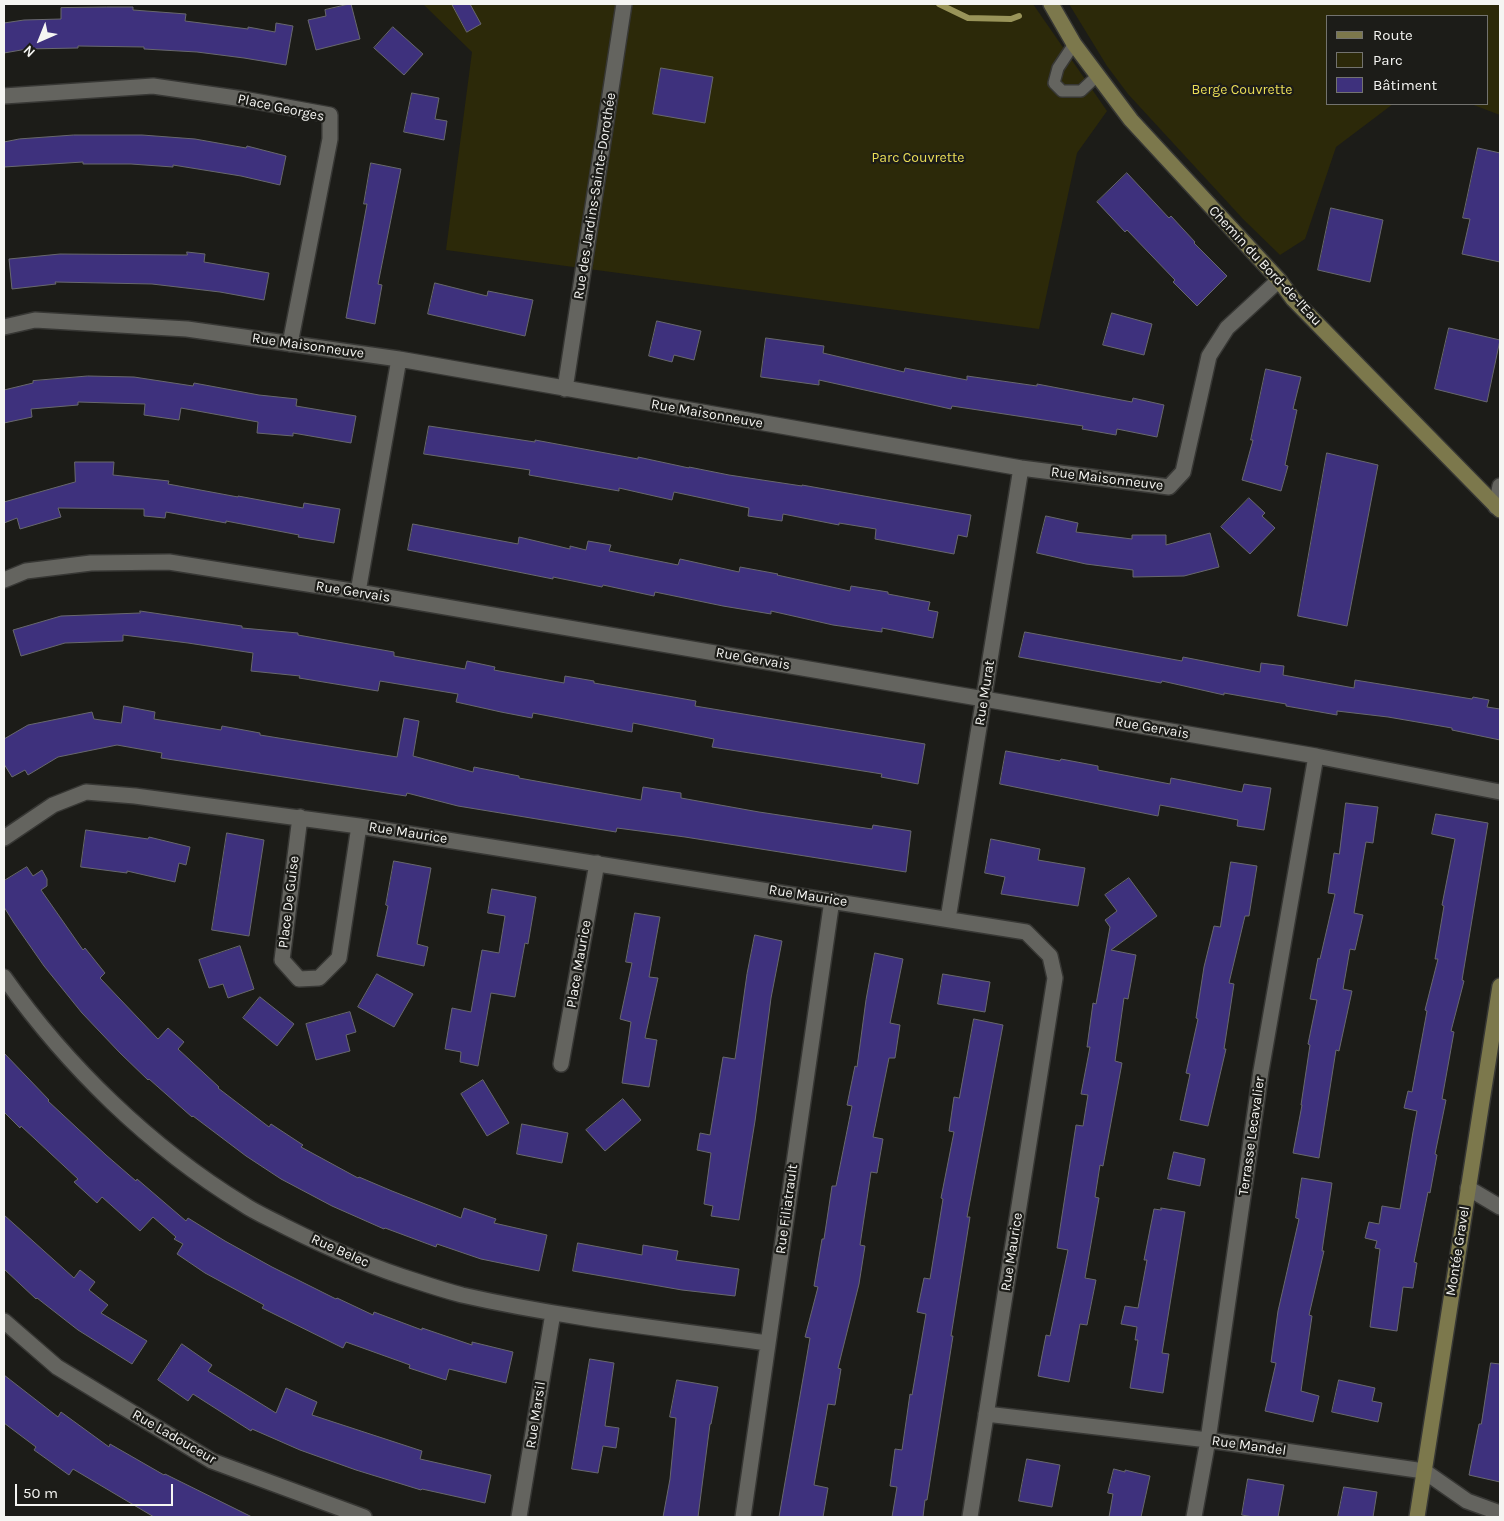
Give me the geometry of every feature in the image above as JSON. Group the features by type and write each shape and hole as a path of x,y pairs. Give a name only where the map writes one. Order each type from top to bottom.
{"street":[{"name":"Rue des Jardins-Sainte-Dorothée","path":"565,389 624,4"},
{"name":"Chemin du Bord-de-l'Eau","path":"1051,4 1074,44 1131,120 1279,280 1293,299 1498,508"},
{"name":"Place Georges","path":"4,96 154,86 243,99 330,115 330,139 290,344"},
{"name":"Rue Maisonneuve","path":"4,327 35,320 187,328 399,359 1021,468 1169,487 1183,472 1209,356 1227,328 1279,280"},
{"path":"358,592 399,359"},
{"name":"Rue Murat","path":"948,919 1021,468"},
{"path":"1498,508 1500,486"},
{"name":"Rue Gervais","path":"4,580 26,571 91,563 169,562 358,592 984,698 1316,756 1500,792"},
{"name":"Terrasse Lecavalier","path":"1194,1517 1208,1440 1261,1071 1316,756"},
{"name":"Rue Maurice","path":"4,838 53,805 86,792 135,796 359,826 1026,932 1050,956 1055,978 970,1517"},
{"name":"Place De Guise","path":"300,817 282,960 299,979 319,978 339,958 359,826"},
{"name":"Place Maurice","path":"561,1064 597,864"},
{"name":"Rue Filiatrault","path":"743,1517 832,900"},
{"name":"Rue Belec","path":"4,977 60,1047 107,1097 189,1167 244,1205 337,1252 388,1272 460,1294 553,1313 768,1343"},
{"name":"Montée Gravel","path":"1417,1517 1500,986"},
{"path":"1468,1188 1500,1207"},
{"name":"Rue Marsil","path":"519,1517 553,1313"},
{"name":"Rue Ladouceur","path":"4,1321 57,1367 212,1461 364,1517"},
{"name":"Rue Mandel","path":"986,1414 1208,1440 1424,1471 1467,1501 1500,1513"}],"lane":[{"path":"1074,44 1058,68 1054,83 1062,91 1081,91 1098,75"}],"green space":[{"name":"Parc Couvrette","path":"423,4 1033,4 1107,111 1077,153 1039,329 446,250 472,52"},
{"name":"Berge Couvrette","path":"1069,4 1500,4 1500,115 1474,105 1489,105 1489,15 1326,15 1326,105 1392,105 1336,147 1305,239 1280,255 1243,219 1128,94 1107,66"}],"building":[{"path":"351,4 360,39 316,50 308,20 326,16 325,10"},
{"path":"452,4 470,4 481,24 467,32"},
{"path":"133,7 133,10 186,14 185,21 248,29 248,27 275,32 276,23 293,26 286,65 197,52 144,49 144,47 78,46 78,48 27,49 4,53 4,23 24,20 61,19 61,8"},
{"path":"393,27 423,54 404,75 374,48"},
{"path":"661,68 713,77 705,123 653,114"},
{"path":"412,93 439,98 435,119 447,121 444,140 404,132"},
{"path":"74,135 142,135 195,139 246,148 247,146 286,156 280,185 241,176 173,165 173,167 131,164 83,164 83,162 4,167 4,142"},
{"path":"1478,148 1500,153 1500,262 1462,254 1470,219 1463,218"},
{"path":"371,163 401,169 378,284 382,285 375,324 346,318 367,204 364,204"},
{"path":"1127,173 1169,218 1171,216 1194,243 1227,276 1197,306 1127,230 1125,232 1097,202"},
{"path":"1331,208 1383,220 1370,282 1318,270"},
{"path":"187,252 205,254 204,262 269,273 264,300 220,292 152,284 55,282 56,284 12,289 9,259 60,254 187,255"},
{"path":"435,283 487,296 488,291 533,300 525,336 428,314"},
{"path":"1112,313 1152,324 1144,355 1103,345"},
{"path":"657,321 701,331 694,360 674,355 672,362 649,356"},
{"path":"1449,328 1500,340 1487,402 1435,389"},
{"path":"766,338 824,346 823,353 904,372 905,368 967,380 967,376 1037,386 1037,384 1132,402 1133,398 1164,405 1157,437 1117,429 1116,435 1082,429 1083,426 952,406 951,409 819,380 819,385 761,377"},
{"path":"1266,369 1301,377 1293,409 1297,410 1285,465 1288,466 1281,491 1242,480 1253,440 1251,440"},
{"path":"88,376 134,377 193,386 194,383 259,395 297,399 296,406 356,416 351,443 293,433 293,436 257,433 258,422 181,408 179,420 144,415 145,404 78,402 78,405 31,409 32,417 4,423 4,390 33,383 33,381"},
{"path":"429,426 535,442 535,440 638,459 638,457 729,475 802,485 971,515 967,537 958,535 954,554 875,539 876,529 839,523 839,525 783,514 782,521 748,516 749,508 674,492 672,500 619,488 619,491 529,475 530,470 424,454"},
{"path":"1327,453 1378,465 1347,626 1298,616"},
{"path":"75,462 114,462 113,475 169,481 168,484 303,508 304,503 340,509 334,543 226,521 226,523 166,512 165,518 144,516 144,509 58,508 61,517 20,529 17,518 4,523 4,502 75,482"},
{"path":"1249,498 1265,513 1262,516 1275,528 1250,554 1221,527"},
{"path":"1046,516 1078,523 1076,532 1132,539 1132,535 1166,535 1166,545 1210,533 1219,567 1184,576 1133,577 1133,570 1086,564 1037,553"},
{"path":"413,524 518,544 519,537 570,549 570,546 586,550 588,541 611,545 609,551 678,565 680,559 739,572 740,567 778,574 850,591 851,586 888,592 888,594 930,602 928,610 938,612 933,638 882,628 882,632 833,625 771,611 771,614 655,592 654,596 603,585 602,587 553,577 553,579 408,550"},
{"path":"140,611 242,626 242,628 298,633 298,635 394,652 394,656 465,669 467,661 495,667 494,670 564,683 565,676 696,701 695,706 925,744 918,784 881,777 882,774 712,747 714,739 633,723 632,732 533,713 532,718 501,712 456,702 458,694 380,681 378,691 299,678 300,676 251,671 253,653 188,643 123,635 123,641 65,643 21,656 13,630 61,616 140,613"},
{"path":"1025,632 1182,661 1183,657 1260,672 1261,663 1284,666 1283,675 1354,688 1355,680 1472,699 1473,697 1489,700 1487,707 1500,709 1500,740 1452,730 1452,728 1388,717 1337,711 1337,715 1224,693 1224,695 1162,681 1161,683 1019,657"},
{"path":"124,706 155,712 154,719 221,730 222,726 260,733 260,735 397,757 404,718 419,721 413,756 473,772 474,767 519,776 519,778 641,800 643,787 681,793 681,798 759,812 872,829 873,825 911,831 906,872 685,837 617,828 616,832 458,806 407,793 406,796 161,758 162,753 117,745 58,757 28,775 25,770 12,777 4,764 4,739 28,725 92,712 94,719 121,723"},
{"path":"1006,751 1098,766 1098,770 1170,784 1171,778 1242,792 1244,784 1271,788 1264,830 1237,826 1238,820 1160,805 1158,816 1000,784"},
{"path":"1346,803 1378,807 1373,843 1366,842 1354,913 1363,915 1355,950 1350,949 1343,989 1352,991 1339,1051 1336,1050 1319,1158 1293,1153 1302,1105 1310,1045 1308,1044 1317,1000 1310,999 1318,958 1320,959 1335,894 1328,893 1334,853 1339,854"},
{"path":"1436,814 1488,823 1462,980 1464,981 1451,1031 1454,1032 1442,1099 1446,1100 1435,1154 1437,1155 1414,1262 1417,1263 1413,1288 1403,1287 1397,1331 1370,1327 1380,1249 1375,1248 1377,1241 1365,1238 1369,1222 1379,1224 1382,1206 1400,1209 1417,1111 1404,1108 1408,1091 1412,1092 1427,1011 1425,1010 1438,959 1435,959 1444,906 1442,905 1455,839 1432,834"},
{"path":"86,830 148,839 149,837 190,847 186,865 179,863 175,882 127,871 127,873 81,867"},
{"path":"227,833 264,840 249,936 212,930"},
{"path":"991,839 1040,849 1038,860 1085,868 1078,906 1001,894 1005,877 985,873"},
{"path":"394,861 431,868 417,944 428,947 424,966 377,956 388,906 386,905"},
{"path":"1231,862 1257,866 1249,916 1245,916 1229,983 1234,984 1224,1049 1226,1049 1208,1126 1180,1120 1190,1074 1186,1073 1198,1019 1196,1018 1204,967 1214,926 1220,927"},
{"path":"27,867 33,876 42,870 47,879 47,886 41,890 83,950 85,948 105,973 100,978 158,1039 168,1028 184,1042 178,1049 218,1088 269,1127 271,1124 303,1145 301,1147 358,1178 461,1218 464,1208 496,1219 494,1223 547,1235 539,1271 481,1259 437,1244 436,1247 384,1229 332,1206 281,1179 192,1117 148,1080 82,1013 44,966 14,923 4,907 4,881"},
{"path":"1129,878 1157,916 1111,950 1136,955 1128,999 1124,998 1115,1061 1122,1063 1103,1166 1100,1165 1095,1197 1099,1198 1085,1278 1096,1280 1087,1325 1080,1324 1069,1382 1038,1376 1046,1335 1050,1336 1068,1250 1057,1248 1076,1125 1083,1126 1088,1095 1081,1094 1090,1047 1087,1047 1093,1003 1096,1004 1110,927 1105,920 1117,911 1105,895"},
{"path":"492,889 536,897 528,944 525,943 515,997 491,993 478,1066 460,1062 461,1052 445,1049 452,1008 471,1012 482,950 499,953 505,916 488,913"},
{"path":"635,913 660,917 649,977 658,978 645,1038 657,1040 649,1087 622,1083 631,1022 620,1019 632,963 626,962"},
{"path":"755,935 782,941 771,998 755,1121 739,1220 711,1216 713,1206 704,1204 711,1153 697,1150 700,1133 710,1135 723,1057 735,1059 747,974"},
{"path":"240,946 254,989 228,998 223,984 209,988 199,960"},
{"path":"875,953 903,959 890,1023 900,1025 895,1058 889,1058 873,1137 883,1139 877,1173 871,1172 860,1245 865,1246 859,1284 838,1368 841,1369 835,1405 828,1404 814,1485 828,1488 823,1517 779,1517 810,1338 805,1337 818,1287 814,1286 822,1239 824,1239 832,1186 836,1186 852,1106 847,1105 855,1066 857,1067 866,1000"},
{"path":"377,974 413,994 394,1027 358,1007"},
{"path":"943,974 990,982 985,1012 938,1004"},
{"path":"260,997 294,1024 277,1046 243,1018"},
{"path":"350,1012 356,1032 346,1035 350,1051 316,1060 306,1024"},
{"path":"974,1019 1003,1025 967,1217 970,1217 927,1500 925,1500 923,1517 892,1517 897,1487 890,1486 895,1449 902,1450 910,1394 912,1395 926,1314 917,1312 924,1278 930,1279 943,1199 941,1198 954,1132 949,1131 954,1097 959,1098"},
{"path":"4,1053 48,1101 106,1155 186,1221 188,1218 272,1267 373,1315 374,1312 422,1330 422,1328 472,1345 472,1342 513,1352 506,1383 449,1369 446,1380 409,1368 410,1365 346,1342 343,1348 262,1308 264,1305 205,1273 177,1254 183,1244 174,1239 176,1237 153,1217 140,1231 102,1197 97,1203 74,1182 78,1179 4,1112"},
{"path":"483,1080 509,1123 487,1136 461,1094"},
{"path":"623,1099 641,1120 605,1151 586,1130"},
{"path":"522,1124 568,1133 562,1163 517,1154"},
{"path":"1174,1152 1205,1159 1200,1186 1168,1179"},
{"path":"1302,1178 1332,1183 1322,1251 1324,1251 1309,1315 1312,1316 1301,1391 1319,1396 1313,1422 1265,1411 1276,1363 1271,1362 1278,1311 1299,1219 1296,1218"},
{"path":"1161,1208 1185,1212 1162,1353 1169,1354 1163,1393 1130,1388 1138,1340 1135,1340 1137,1327 1121,1324 1125,1306 1138,1308 1147,1260 1144,1260 1154,1209 1161,1210"},
{"path":"4,1215 74,1278 80,1270 95,1282 89,1290 108,1305 101,1313 147,1341 132,1364 78,1330 36,1299 4,1269"},
{"path":"578,1243 642,1255 643,1245 678,1251 676,1260 739,1269 735,1296 682,1290 573,1271"},
{"path":"182,1344 212,1365 208,1371 276,1413 286,1388 317,1402 312,1415 422,1451 420,1459 491,1475 485,1503 421,1490 356,1470 300,1450 252,1429 251,1431 193,1394 188,1401 158,1380"},
{"path":"590,1359 614,1363 605,1426 619,1428 616,1448 603,1446 598,1473 572,1469"},
{"path":"1491,1363 1500,1364 1500,1482 1469,1475 1479,1424 1481,1424"},
{"path":"4,1375 58,1417 61,1412 109,1447 110,1444 164,1475 252,1517 154,1517 73,1469 69,1475 34,1450 36,1447 4,1423"},
{"path":"677,1380 718,1387 710,1424 698,1517 663,1517 670,1479 676,1418 670,1417"},
{"path":"1339,1380 1375,1388 1372,1401 1382,1403 1378,1422 1332,1412"},
{"path":"1027,1459 1060,1465 1052,1507 1019,1501"},
{"path":"1114,1469 1150,1476 1141,1517 1109,1517 1113,1494 1108,1493"},
{"path":"1248,1479 1284,1485 1278,1517 1242,1515"},
{"path":"1344,1487 1377,1492 1373,1517 1338,1517"}],"waterway":[{"path":"939,4 968,18 1011,19 1019,16"}]}
